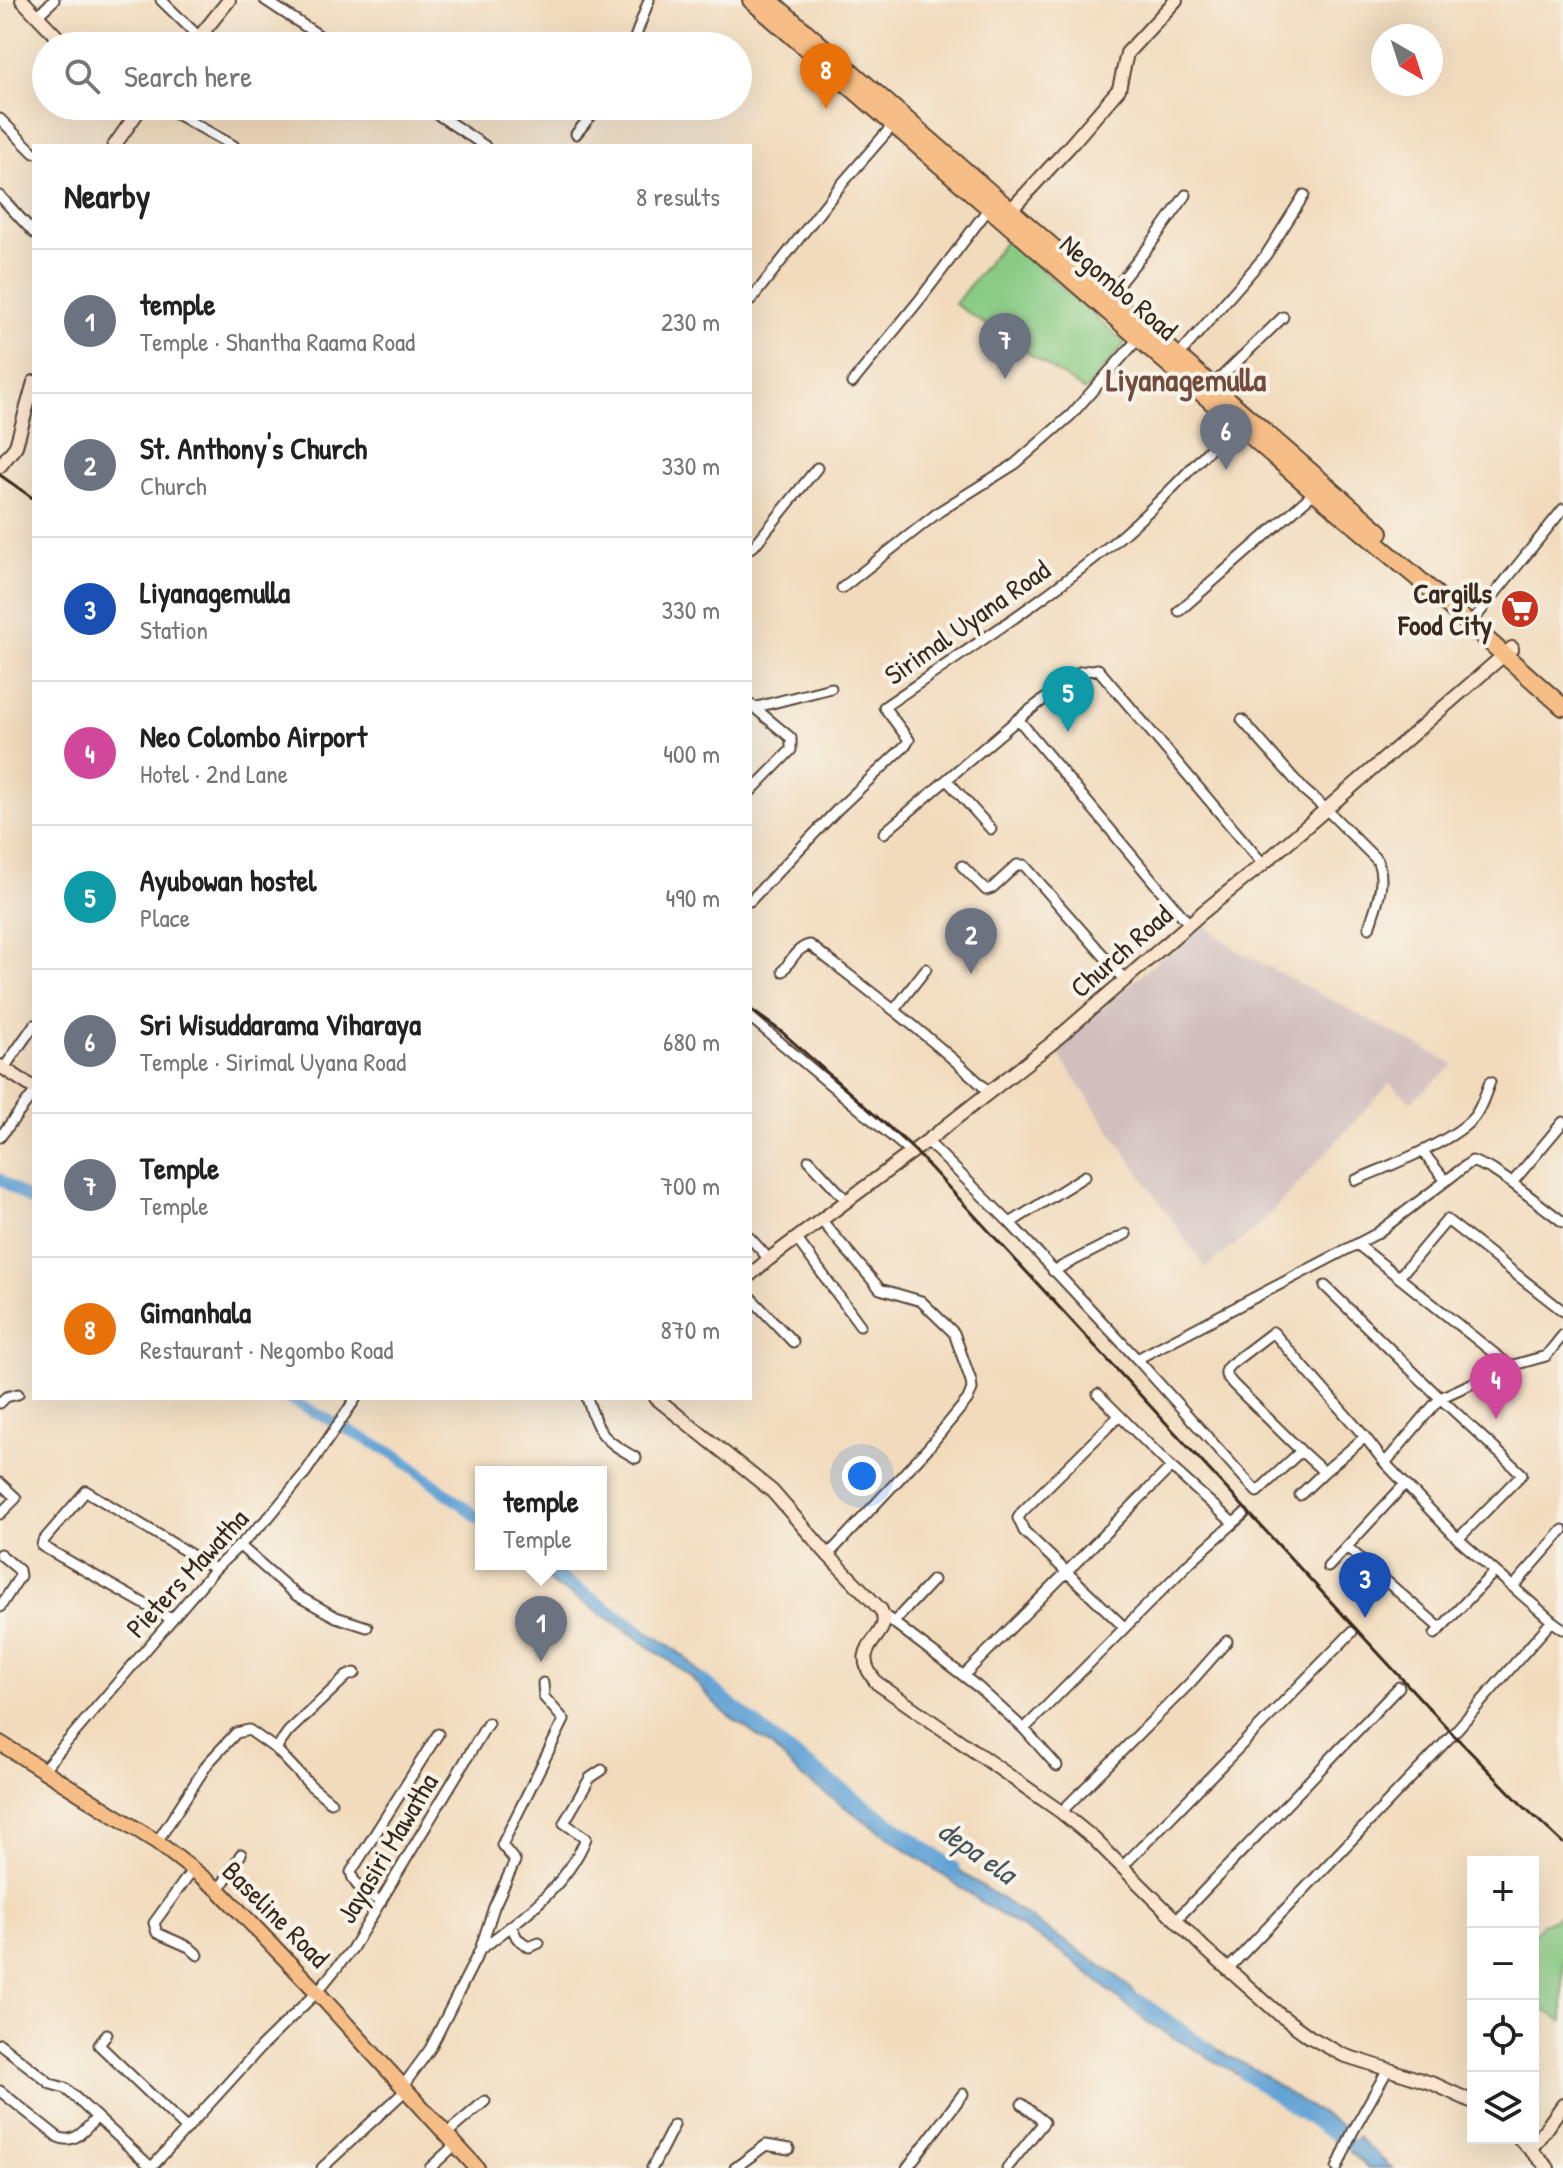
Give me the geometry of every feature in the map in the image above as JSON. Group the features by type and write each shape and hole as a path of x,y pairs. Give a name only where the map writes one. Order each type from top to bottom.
{"highway":[{"name":"Negombo Road","path":"751,0 1000,213 1109,296 1178,356 1476,617 1563,707"},
{"name":"Negombo Road","path":"769,0 1138,339 1414,575 1563,692"}],"main road":[{"name":"Baseline Road","path":"0,1743 157,1842 219,1890 317,1992 477,2168"}],"street":[{"path":"22,0 52,32"},
{"path":"37,16 54,0"},
{"path":"161,0 188,32"},
{"path":"203,32 229,0"},
{"path":"265,0 314,32"},
{"path":"637,32 649,0"},
{"path":"852,383 921,298 1000,213 1069,147 1119,89 1127,53 1176,0"},
{"path":"0,119 32,151"},
{"path":"115,144 131,120"},
{"path":"187,120 230,144"},
{"path":"446,120 482,144"},
{"path":"576,134 588,120"},
{"path":"752,298 840,186 894,124"},
{"path":"1109,296 1186,195"},
{"path":"1178,356 1266,255 1304,195"},
{"path":"0,196 32,231"},
{"path":"1212,386 1283,317"},
{"path":"842,588 940,511 1015,464 1071,415 1138,339"},
{"path":"0,466 16,446 32,389"},
{"name":"Sirimal Uyana Road","path":"752,899 837,810 905,746 909,740 884,707 1022,613 1112,544 1148,513 1235,422"},
{"path":"752,547 817,468"},
{"path":"1179,611 1315,492"},
{"path":"1476,617 1563,509"},
{"name":"Church Road","path":"752,1273 1052,1043 1508,651"},
{"path":"884,833 1018,719 1080,672 1098,669 1263,864"},
{"path":"752,706 831,688"},
{"path":"752,706 791,738 791,750 752,790"},
{"path":"1018,719 1189,924"},
{"path":"1242,720 1304,790 1377,860 1383,881 1369,928"},
{"path":"947,780 991,829"},
{"path":"962,866 986,890 1017,865 1024,865 1125,980"},
{"path":"783,971 799,950 810,945 894,1010 990,1093"},
{"path":"894,1010 926,969"},
{"path":"752,1019 912,1153"},
{"path":"32,1028 2,1067 32,1089"},
{"path":"1356,1180 1422,1151 1463,1127 1478,1111 1490,1082"},
{"path":"0,1137 32,1093"},
{"path":"1512,1183 1563,1122"},
{"path":"927,1141 1010,1223 1257,1492 1301,1451"},
{"path":"1422,1151 1446,1181"},
{"path":"809,1160 847,1201"},
{"path":"1137,1359 1376,1234 1472,1161 1512,1183 1563,1222"},
{"path":"1010,1223 1085,1176"},
{"path":"821,1220 880,1289 921,1301 954,1333 972,1389 968,1399 928,1448 828,1555"},
{"path":"1399,1277 1447,1220 1563,1311"},
{"path":"1053,1271 1126,1234"},
{"path":"796,1238 860,1325"},
{"path":"752,1240 769,1259"},
{"path":"1357,1244 1510,1366"},
{"path":"1325,1286 1522,1474 1458,1539"},
{"path":"752,1299 793,1342"},
{"path":"1324,1472 1226,1375 1226,1369 1231,1364 1273,1332 1385,1463 1458,1539 1563,1629"},
{"path":"1385,1463 1440,1398 1510,1366 1546,1356 1563,1335"},
{"path":"0,1403 6,1397 18,1394"},
{"path":"1098,1394 1233,1523"},
{"name":"Pieters Mawatha","path":"42,1771 215,1569 269,1517 305,1473 355,1400"},
{"path":"588,1400 594,1421 605,1439 636,1458"},
{"path":"658,1400 772,1491 889,1619 964,1675 1024,1729 1057,1766"},
{"path":"1119,1416 1018,1518 1024,1531 1124,1627"},
{"path":"1300,1495 1365,1437"},
{"path":"964,1675 1171,1467"},
{"path":"0,1483 16,1498 0,1514"},
{"path":"1328,1567 1405,1484"},
{"path":"171,1619 42,1546 43,1541 86,1491 215,1569"},
{"path":"1024,1729 1191,1561 1244,1514"},
{"path":"1513,1587 1563,1530"},
{"path":"239,1545 296,1595 336,1617 367,1627"},
{"path":"1347,1547 1437,1631 1495,1571"},
{"path":"0,1554 19,1570 20,1576 0,1607"},
{"path":"933,1580 889,1619 867,1652 864,1660 877,1683 1061,1812 1123,1866 1227,1970 1310,2037 1343,2055 1434,2084 1467,2099"},
{"path":"1227,1970 1453,1734 1552,1621"},
{"path":"1123,1866 1352,1632"},
{"path":"1061,1812 1190,1683 1227,1641"},
{"path":"276,1749 288,1732 327,1694 355,1673"},
{"path":"322,2168 405,2088 430,2049 480,1950 494,1907 515,1861 502,1845 564,1720 544,1697 543,1683"},
{"path":"1176,1920 1399,1687"},
{"name":"Jayasiri Mawatha","path":"151,2168 260,2048 317,1992 352,1949 488,1723"},
{"path":"157,1842 208,1763 236,1733 249,1730 276,1749 331,1802"},
{"path":"381,1902 364,1892 353,1881 351,1872 438,1734"},
{"path":"480,1950 566,1875 586,1838 564,1823 590,1778 602,1770"},
{"path":"219,1890 241,1854"},
{"path":"193,1869 154,1923 157,1933 189,1947 198,1955"},
{"path":"511,1926 517,1938 529,1947 539,1943"},
{"path":"107,2034 99,2045 187,2129"},
{"path":"0,2044 51,2084 65,2088 151,2168"},
{"path":"1337,2168 1352,2133 1388,2069"},
{"path":"0,2091 66,2141 74,2139 96,2118"},
{"path":"907,2168 963,2094"},
{"path":"430,2168 485,2101"},
{"path":"1007,2168 1044,2122 1022,2104"},
{"path":"1531,2149 1563,2105"},
{"path":"652,2168 674,2125"},
{"path":"1526,2144 1548,2168"},
{"path":"735,2168 766,2145 789,2149"}],"shaded area":[{"path":"1201,923 1238,951 1455,1065 1411,1101 1390,1083 1259,1226 1205,1268 1055,1050"}],"green space":[{"path":"1007,239 1125,343 1085,391 955,304"},
{"path":"1563,1911 1563,2021 1539,2006 1539,1928"}],"water":[{"path":"539,1570 547,1570 669,1645 686,1658 728,1704 787,1749 918,1843 1118,1977 1167,2024 1256,2070 1290,2095 1347,2129 1342,2141 1255,2084 1147,2022 1063,1953 990,1908 802,1777 772,1747 721,1710 689,1675 617,1624 555,1587"},
{"path":"1357,2137 1392,2168 1368,2168 1349,2151"}],"waterway":[{"name":"depa ela","path":"0,1179 32,1202"},
{"name":"depa ela","path":"291,1400 398,1456 475,1515"},
{"name":"depa ela","path":"550,1570 641,1631"},
{"name":"depa ela","path":"702,1679 787,1749 954,1867"},
{"name":"depa ela","path":"1140,2000 1211,2050"},
{"name":"depa ela","path":"1244,2075 1326,2131 1357,2148"}],"railway":[{"path":"0,475 32,498"},
{"path":"752,1010 782,1032 915,1151 1453,1734 1563,1843"}],"place":[{"name":"Gimanhala","path":"826,109"},
{"name":"Temple","path":"1005,379"},
{"name":"Sri Wisuddarama Viharaya","path":"1226,470"},
{"name":"Cargills Food City","path":"1520,609"},
{"name":"Ayubowan hostel","path":"1068,732"},
{"name":"St. Anthony's Church","path":"971,974"},
{"name":"Neo Colombo Airport","path":"1496,1419"},
{"name":"Liyanagemulla","path":"1365,1618"},
{"name":"temple","path":"541,1662"}],"district":[{"name":"Liyanagemulla","path":"1186,380"}]}
